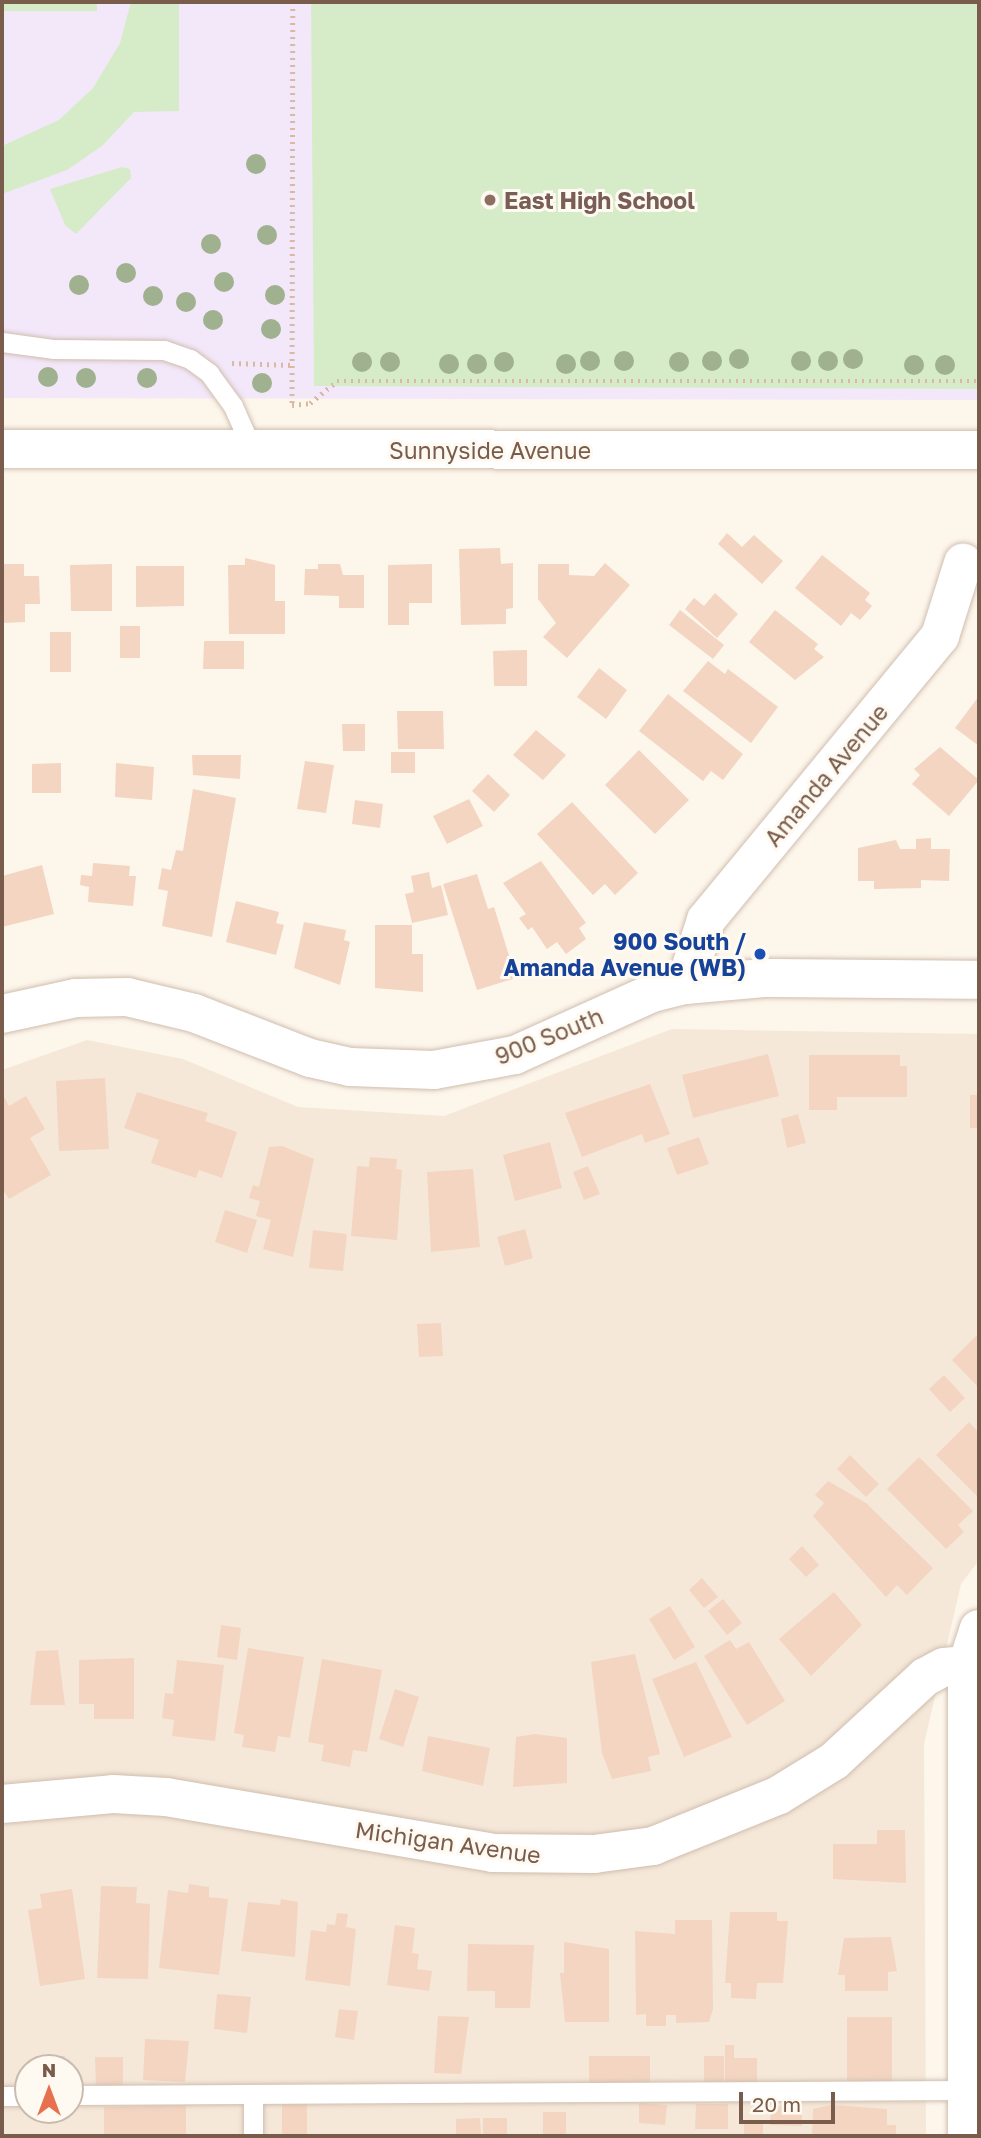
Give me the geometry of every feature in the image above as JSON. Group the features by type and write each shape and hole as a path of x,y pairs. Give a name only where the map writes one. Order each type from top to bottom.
{"street":[{"name":"Sunnyside Avenue","path":"2,449 979,450"},
{"name":"Amanda Avenue","path":"685,985 706,920 940,636 963,563"},
{"name":"900 South","path":"2,1014 76,998 127,997 194,1013 310,1058 363,1068 434,1070 515,1055 652,993 685,985 764,978 979,980"},
{"path":"967,2136 971,2075 973,1798 967,1665 979,1629"},
{"name":"Michigan Avenue","path":"2,1804 99,1794 166,1797 492,1853 541,1857 630,1849 718,1824 779,1795 834,1761 925,1677 944,1667 967,1665"}],"lane":[{"path":"2,341 53,349 163,350 190,359 209,373 233,406 252,449"},
{"path":"84,2095 253,2094 971,2075"},
{"path":"253,2094 253,2136"}],"path":[{"path":"293,2 292,405 310,403 337,381 979,381"},
{"path":"228,362 292,365"}],"shaded area":[{"name":"East High School","path":"2,2 979,2 979,400 2,398"},
{"path":"672,1029 979,1034 979,1560 961,1584 924,1744 926,2136 2,2136 2,1070 87,1040 183,1059 298,1107 444,1116"}],"green space":[{"path":"2,2 97,2 97,11 2,11"},
{"path":"131,2 179,2 179,111 134,112 102,146 67,170 2,194 2,146 59,120 93,88 120,43"},
{"name":"East High School","path":"311,2 979,2 979,389 314,386"},
{"path":"122,167 130,169 131,178 76,234 65,225 50,189"}],"building":[{"path":"727,533 742,547 754,535 783,561 762,584 718,544"},
{"path":"500,548 501,564 513,563 513,608 506,609 506,624 461,625 459,549"},
{"path":"822,555 870,593 865,600 872,606 860,620 851,613 841,626 795,588"},
{"path":"245,558 275,565 275,601 285,601 285,634 229,634 228,565 245,565"},
{"path":"605,563 630,585 567,658 543,637 556,623 538,599 538,564 569,564 569,575 594,576"},
{"path":"2,564 24,564 24,576 39,576 40,604 25,604 25,622 2,623"},
{"path":"112,564 112,611 71,611 70,565"},
{"path":"318,564 340,564 343,575 364,575 364,608 339,608 339,596 304,595 305,569 318,569"},
{"path":"432,564 432,603 409,603 409,625 388,625 388,565"},
{"path":"136,566 184,566 184,606 136,607"},
{"path":"715,593 738,614 717,638 685,609 694,598 704,606"},
{"path":"680,610 724,645 713,659 669,625"},
{"path":"775,610 818,644 814,649 824,657 795,680 749,642"},
{"path":"120,626 140,626 140,658 120,658"},
{"path":"50,632 71,632 71,672 50,672"},
{"path":"204,641 244,641 244,669 203,669"},
{"path":"527,650 527,686 494,686 493,651"},
{"path":"708,661 725,674 728,669 778,707 751,743 683,691"},
{"path":"599,668 627,690 606,719 577,697"},
{"path":"668,694 743,754 723,780 711,771 703,781 639,731"},
{"path":"979,696 979,746 955,728"},
{"path":"397,711 443,711 444,749 398,749"},
{"path":"342,724 365,724 365,751 343,751"},
{"path":"536,730 566,755 543,780 513,755"},
{"path":"940,747 979,780 949,816 912,784 920,775 914,769"},
{"path":"639,750 689,800 655,834 605,785"},
{"path":"391,752 415,752 415,773 391,773"},
{"path":"192,755 241,755 240,779 193,775"},
{"path":"305,761 334,765 326,813 297,809"},
{"path":"61,763 61,793 32,793 32,764"},
{"path":"116,763 154,767 152,800 115,797"},
{"path":"488,774 510,795 494,812 472,791"},
{"path":"193,789 236,798 212,937 162,926 168,891 158,889 162,868 171,870 176,850 183,851"},
{"path":"469,799 483,826 447,844 433,816"},
{"path":"355,800 383,804 380,828 352,824"},
{"path":"572,802 638,873 615,895 605,884 593,895 537,834"},
{"path":"931,838 931,849 950,849 949,881 921,880 921,888 874,889 874,881 858,881 858,848 896,840 900,849 916,849 916,839"},
{"path":"541,861 586,923 579,928 586,939 566,954 557,942 547,949 532,927 528,930 519,918 526,914 503,883"},
{"path":"93,863 130,866 129,876 136,876 133,906 88,902 89,887 80,885 81,875 92,876"},
{"path":"42,865 54,914 2,927 2,876"},
{"path":"429,872 432,888 441,885 448,915 412,923 405,894 414,892 411,876"},
{"path":"477,874 488,909 494,907 516,978 477,990 443,884"},
{"path":"236,901 279,912 276,923 284,925 276,955 226,942"},
{"path":"304,922 346,930 344,940 350,942 340,985 294,968"},
{"path":"375,925 412,925 412,954 423,954 423,992 375,988"},
{"path":"768,1054 779,1096 693,1118 682,1075"},
{"path":"809,1055 900,1055 900,1066 907,1066 907,1097 837,1097 837,1110 809,1110"},
{"path":"105,1078 109,1149 59,1151 56,1081"},
{"path":"650,1084 670,1134 645,1143 642,1134 582,1157 565,1113"},
{"path":"137,1092 208,1113 205,1121 237,1132 222,1178 199,1170 196,1178 151,1163 159,1140 124,1128"},
{"path":"2,1093 9,1106 26,1096 45,1129 30,1138 51,1175 9,1199 2,1188"},
{"path":"970,1095 979,1095 979,1128 970,1128"},
{"path":"798,1114 806,1143 787,1148 781,1119"},
{"path":"699,1137 709,1164 677,1175 667,1148"},
{"path":"550,1142 562,1188 515,1201 503,1155"},
{"path":"282,1146 314,1159 293,1257 263,1249 271,1220 256,1216 260,1201 249,1198 253,1185 259,1187 269,1147"},
{"path":"370,1157 397,1159 396,1169 402,1170 397,1240 351,1236 357,1166 369,1167"},
{"path":"588,1166 600,1194 584,1200 573,1172"},
{"path":"473,1169 480,1247 431,1252 427,1172"},
{"path":"225,1210 257,1220 247,1253 215,1242"},
{"path":"525,1229 533,1258 505,1266 497,1237"},
{"path":"313,1230 347,1234 343,1271 309,1268"},
{"path":"441,1323 443,1356 419,1357 417,1324"},
{"path":"979,1333 979,1388 952,1360"},
{"path":"944,1375 965,1398 950,1412 929,1389"},
{"path":"969,1422 979,1433 979,1498 936,1455"},
{"path":"850,1455 879,1484 866,1497 837,1469"},
{"path":"919,1457 973,1511 958,1525 964,1532 946,1549 887,1489"},
{"path":"828,1481 866,1503 933,1568 907,1595 897,1585 886,1597 813,1516 824,1503 815,1495"},
{"path":"802,1546 819,1565 806,1577 789,1559"},
{"path":"702,1578 718,1597 704,1608 689,1590"},
{"path":"834,1592 862,1625 811,1676 779,1639"},
{"path":"723,1599 742,1623 727,1635 708,1611"},
{"path":"670,1606 695,1647 674,1660 649,1619"},
{"path":"221,1625 241,1628 237,1660 217,1657"},
{"path":"730,1640 736,1649 749,1642 785,1701 747,1725 704,1656"},
{"path":"248,1648 304,1657 290,1738 278,1736 275,1752 242,1747 244,1735 234,1733"},
{"path":"58,1650 65,1705 30,1705 36,1651"},
{"path":"635,1654 660,1754 648,1757 651,1771 612,1779 602,1753 591,1662"},
{"path":"134,1658 134,1719 94,1719 94,1704 79,1704 79,1660"},
{"path":"322,1659 382,1670 367,1752 353,1750 350,1767 321,1761 324,1745 308,1742"},
{"path":"177,1660 224,1665 215,1741 172,1736 174,1720 162,1718 165,1693 173,1694"},
{"path":"696,1662 732,1737 684,1757 652,1679"},
{"path":"395,1689 419,1697 403,1747 379,1739"},
{"path":"535,1734 567,1738 567,1783 513,1787 516,1737"},
{"path":"428,1736 490,1748 483,1786 422,1771"},
{"path":"877,1830 905,1830 906,1883 833,1879 833,1844 877,1844"},
{"path":"189,1884 209,1887 209,1897 228,1899 219,1975 159,1968 168,1890 188,1893"},
{"path":"101,1886 137,1887 136,1903 150,1904 148,1979 97,1978"},
{"path":"72,1889 85,1979 40,1986 28,1910 42,1908 40,1894"},
{"path":"281,1899 298,1902 295,1957 241,1951 248,1902 280,1905"},
{"path":"730,1912 777,1912 777,1921 788,1921 783,1983 757,1983 756,1999 731,1998 731,1983 725,1983"},
{"path":"337,1913 348,1914 346,1927 356,1929 350,1986 305,1980 311,1930 326,1932 327,1924 335,1925"},
{"path":"675,1920 712,1920 713,2009 709,2022 676,2023 676,2015 666,2015 666,2026 646,2026 646,2014 636,2015 635,1931 675,1934"},
{"path":"395,1925 415,1928 412,1953 419,1954 417,1969 432,1971 429,1991 387,1985"},
{"path":"891,1937 897,1971 888,1972 888,1991 845,1991 845,1975 838,1975 844,1938"},
{"path":"564,1942 609,1949 609,2022 565,2022 560,1973 564,1973"},
{"path":"468,1944 534,1945 530,2008 495,2008 495,1991 467,1991"},
{"path":"217,1994 251,1997 247,2033 214,2029"},
{"path":"339,2009 358,2011 354,2040 335,2037"},
{"path":"438,2016 469,2017 461,2074 434,2073"},
{"path":"847,2017 892,2017 892,2088 847,2088"},
{"path":"145,2039 189,2041 185,2082 143,2080"},
{"path":"725,2045 734,2045 734,2058 757,2058 757,2088 725,2088"},
{"path":"589,2056 650,2056 650,2087 589,2087"},
{"path":"704,2056 724,2056 724,2086 704,2085"},
{"path":"95,2057 123,2057 123,2087 96,2088"},
{"path":"639,2103 667,2105 665,2125 639,2123"},
{"path":"282,2104 307,2104 307,2136 282,2136"},
{"path":"696,2104 728,2104 728,2129 695,2129"},
{"path":"186,2105 186,2136 104,2136 104,2107"},
{"path":"831,2105 887,2109 887,2125 896,2125 896,2136 812,2136 813,2109"},
{"path":"771,2106 802,2106 802,2126 770,2125"},
{"path":"543,2112 566,2112 566,2136 543,2136"},
{"path":"480,2118 481,2136 456,2136 456,2119"},
{"path":"483,2118 507,2118 507,2136 483,2136"},
{"path":"744,2123 763,2123 763,2136 744,2136"}],"place":[{"name":"East High School","path":"490,200"},
{"name":"900 South / Amanda Avenue (WB)","path":"760,954"}]}
